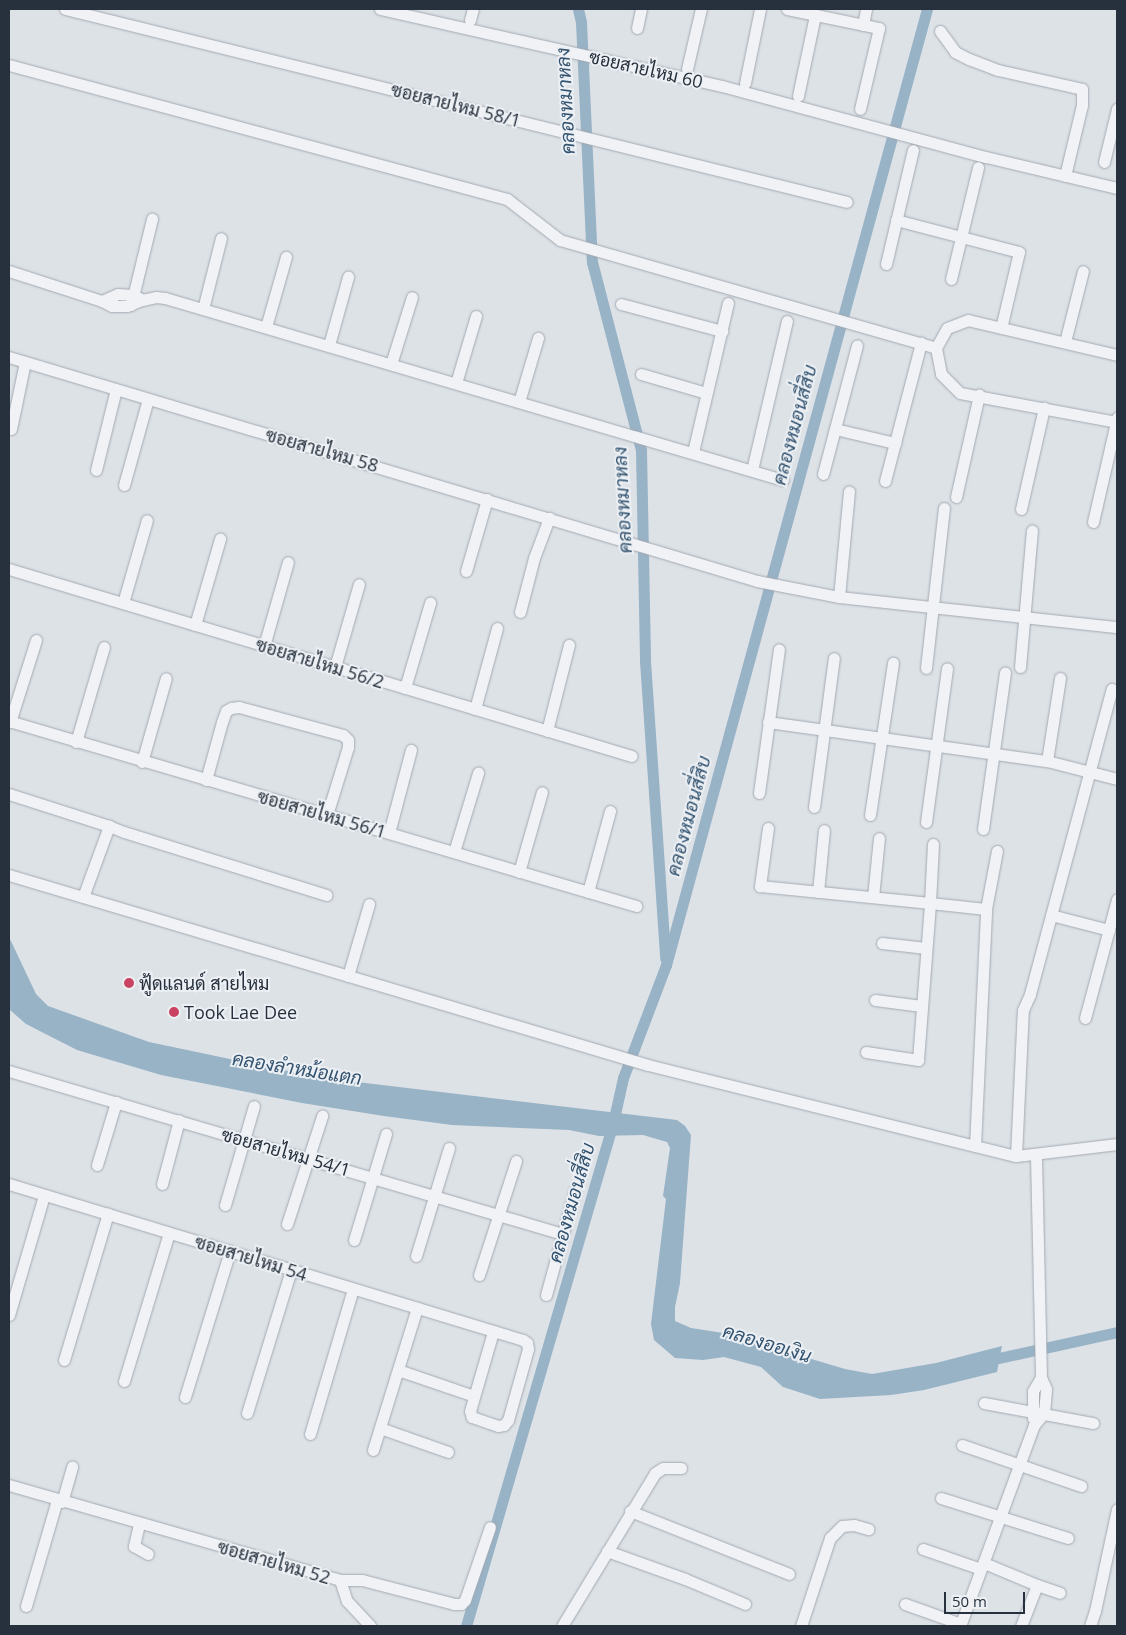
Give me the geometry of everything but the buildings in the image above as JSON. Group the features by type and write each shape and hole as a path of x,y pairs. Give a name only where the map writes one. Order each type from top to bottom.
{"street":[{"name":"ซอยสายไหม 58/1","path":"65,9 847,202"},
{"name":"ซอยสายไหม 60","path":"380,9 722,86 905,136 1117,188"},
{"path":"637,28 641,9"},
{"path":"687,69 701,9"},
{"path":"745,83 760,9"},
{"path":"787,9 811,12 880,28 860,109"},
{"path":"863,25 866,9"},
{"path":"798,96 811,12"},
{"path":"940,31 955,52 969,59 998,70 1082,89 1082,105 1065,176"},
{"path":"9,64 507,199 560,240 936,348"},
{"path":"1104,162 1117,110"},
{"path":"886,264 913,150"},
{"path":"951,279 978,167"},
{"path":"135,300 152,219"},
{"path":"896,220 1019,252 1002,328"},
{"path":"203,309 221,238"},
{"path":"266,327 286,257"},
{"path":"9,271 117,307 135,300 160,297 657,441 782,480"},
{"path":"1066,342 1083,271"},
{"path":"329,346 348,277"},
{"path":"391,364 412,297"},
{"path":"693,452 728,303"},
{"path":"621,304 722,331"},
{"path":"456,383 476,316"},
{"path":"1093,522 1117,421 960,393 941,374 936,348 948,328 968,320 1117,355"},
{"path":"752,470 787,321"},
{"path":"519,402 538,338"},
{"path":"885,481 921,343"},
{"path":"823,474 857,346"},
{"name":"ซอยสายไหม 58","path":"9,357 757,581 839,596 933,608 1117,627"},
{"path":"11,429 25,362"},
{"path":"641,374 706,393"},
{"path":"96,470 116,389"},
{"path":"956,496 979,395"},
{"path":"124,485 148,399"},
{"path":"1022,509 1044,408"},
{"path":"835,429 895,444"},
{"path":"839,596 849,491"},
{"path":"466,571 487,499"},
{"path":"926,668 944,508"},
{"path":"520,612 534,558 549,518"},
{"path":"123,603 147,520"},
{"path":"1020,667 1032,531"},
{"path":"195,625 220,539"},
{"path":"264,646 288,562"},
{"name":"ซอยสายไหม 56/2","path":"9,569 632,756"},
{"path":"335,667 359,584"},
{"path":"405,688 430,603"},
{"path":"476,709 498,628"},
{"path":"9,721 36,640"},
{"path":"547,731 569,645"},
{"path":"76,742 104,647"},
{"path":"759,793 779,649"},
{"path":"814,807 834,658"},
{"path":"870,815 893,663"},
{"path":"926,822 947,668"},
{"path":"983,829 1005,673"},
{"path":"142,762 166,678"},
{"path":"1048,761 1060,678"},
{"path":"1016,1156 1023,1010 1030,994 1112,689"},
{"path":"206,780 222,722 226,711 231,708 287,719 344,735 348,740 348,747 327,815"},
{"name":"ซอยสายไหม 56/1","path":"9,721 142,762 636,906"},
{"path":"768,722 1048,761 1117,779"},
{"path":"389,833 411,750"},
{"path":"454,852 478,773"},
{"path":"519,872 542,792"},
{"path":"9,794 326,895"},
{"path":"588,892 610,811"},
{"path":"83,897 109,826"},
{"path":"768,828 760,886 986,909"},
{"path":"818,892 824,830"},
{"path":"872,898 879,838"},
{"path":"866,1052 918,1060 933,844"},
{"path":"975,1146 986,909 997,851"},
{"path":"9,875 648,1065 1016,1156 1117,1144"},
{"path":"1085,1018 1117,898"},
{"path":"348,976 369,904"},
{"path":"1051,915 1109,930"},
{"path":"882,943 926,948"},
{"path":"875,1000 922,1006"},
{"name":"ซอยสายไหม 54/1","path":"9,1071 562,1234"},
{"path":"97,1165 116,1102"},
{"path":"225,1205 254,1106"},
{"path":"287,1224 322,1116"},
{"path":"162,1184 179,1120"},
{"path":"354,1240 386,1134"},
{"path":"416,1256 449,1148"},
{"path":"905,1604 961,1625 1038,1412 1033,1391 1041,1377 1036,1154"},
{"path":"479,1275 516,1161"},
{"name":"ซอยสายไหม 54","path":"9,1184 108,1213 169,1233 417,1308 494,1332 527,1343 525,1358 508,1420 504,1425 498,1426 472,1417 470,1410 494,1332"},
{"path":"546,1295 575,1190"},
{"path":"9,1316 44,1194"},
{"path":"64,1360 108,1213"},
{"path":"124,1381 169,1233"},
{"path":"185,1397 230,1251"},
{"path":"247,1413 291,1270"},
{"path":"310,1434 353,1289"},
{"path":"373,1450 417,1308"},
{"path":"398,1370 474,1396"},
{"path":"984,1403 1093,1423"},
{"path":"380,1428 448,1452"},
{"path":"962,1445 1081,1486"},
{"path":"26,1606 72,1466"},
{"path":"562,1626 630,1511 655,1473 663,1468 681,1468"},
{"name":"ซอยสายไหม 52","path":"9,1485 138,1524 340,1580 362,1580 461,1604 465,1600 490,1527"},
{"path":"941,1498 1001,1515 1068,1538"},
{"path":"1090,1626 1117,1509"},
{"path":"630,1511 789,1574"},
{"path":"138,1524 134,1546 148,1554"},
{"path":"801,1626 830,1538 842,1526 854,1525 868,1529"},
{"path":"922,1549 982,1566 1060,1593"},
{"path":"607,1551 685,1579 744,1604"},
{"path":"340,1580 347,1600 370,1626"},
{"path":"1022,1626 1037,1585"}],"water":[{"path":"9,937 36,994 48,1006 149,1042 297,1073 357,1082 677,1120 685,1126 691,1135 680,1283 675,1307 675,1321 691,1328 749,1337 771,1347 845,1369 872,1374 936,1363 1002,1346 997,1372 924,1390 891,1395 820,1399 783,1387 761,1367 724,1357 703,1360 675,1358 654,1340 651,1324 666,1199 663,1196 670,1148 667,1142 643,1135 599,1136 569,1130 452,1125 384,1116 302,1103 161,1075 77,1050 26,1024 10,1010"}],"waterway":[{"name":"คลองหมาหลง","path":"578,9 581,22 592,262 641,450 645,661 665,958"},
{"name":"คลองหมอนสี่สิบ","path":"466,1626 613,1123 623,1078 666,965 927,9"},
{"name":"คลองออเงิน","path":"985,1361 1117,1332"}],"place":[{"name":"ฟู้ดแลนด์ สายไหม","path":"129,983"},
{"name":"Took Lae Dee","path":"174,1012"}],"water label":[{"name":"คลองลำหม้อแตก","path":"297,1069"}]}
